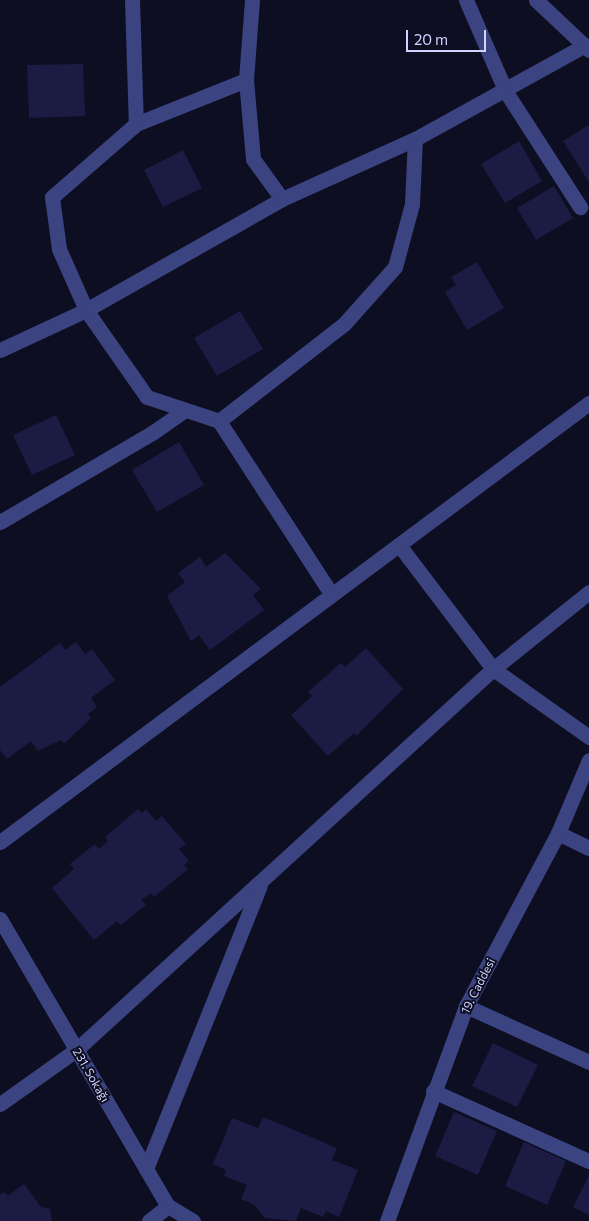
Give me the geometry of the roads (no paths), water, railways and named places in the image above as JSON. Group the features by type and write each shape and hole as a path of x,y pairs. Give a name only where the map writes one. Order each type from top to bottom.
{"street":[{"path":"132,0 136,124"},
{"path":"252,0 246,80 253,159 282,199"},
{"path":"466,0 506,92 580,208"},
{"path":"0,350 86,310 282,199 415,139 587,47 536,0"},
{"path":"246,80 136,124 52,197 59,249 86,310 148,398 219,421 332,595"},
{"path":"219,421 344,324 395,267 412,204 415,139"},
{"path":"0,842 589,403"},
{"path":"0,522 152,433 185,410"},
{"path":"399,545 493,669 589,737"},
{"path":"0,1104 76,1050 493,669 589,592"},
{"name":"19. Caddesi","path":"387,1221 433,1091 466,1006 558,833 589,760"},
{"path":"558,833 589,848"},
{"path":"146,1169 262,882"},
{"name":"231. Sokağı","path":"0,919 168,1206 193,1221"},
{"path":"466,1006 589,1062"},
{"path":"433,1091 589,1161"},
{"path":"150,1221 168,1206"}]}
